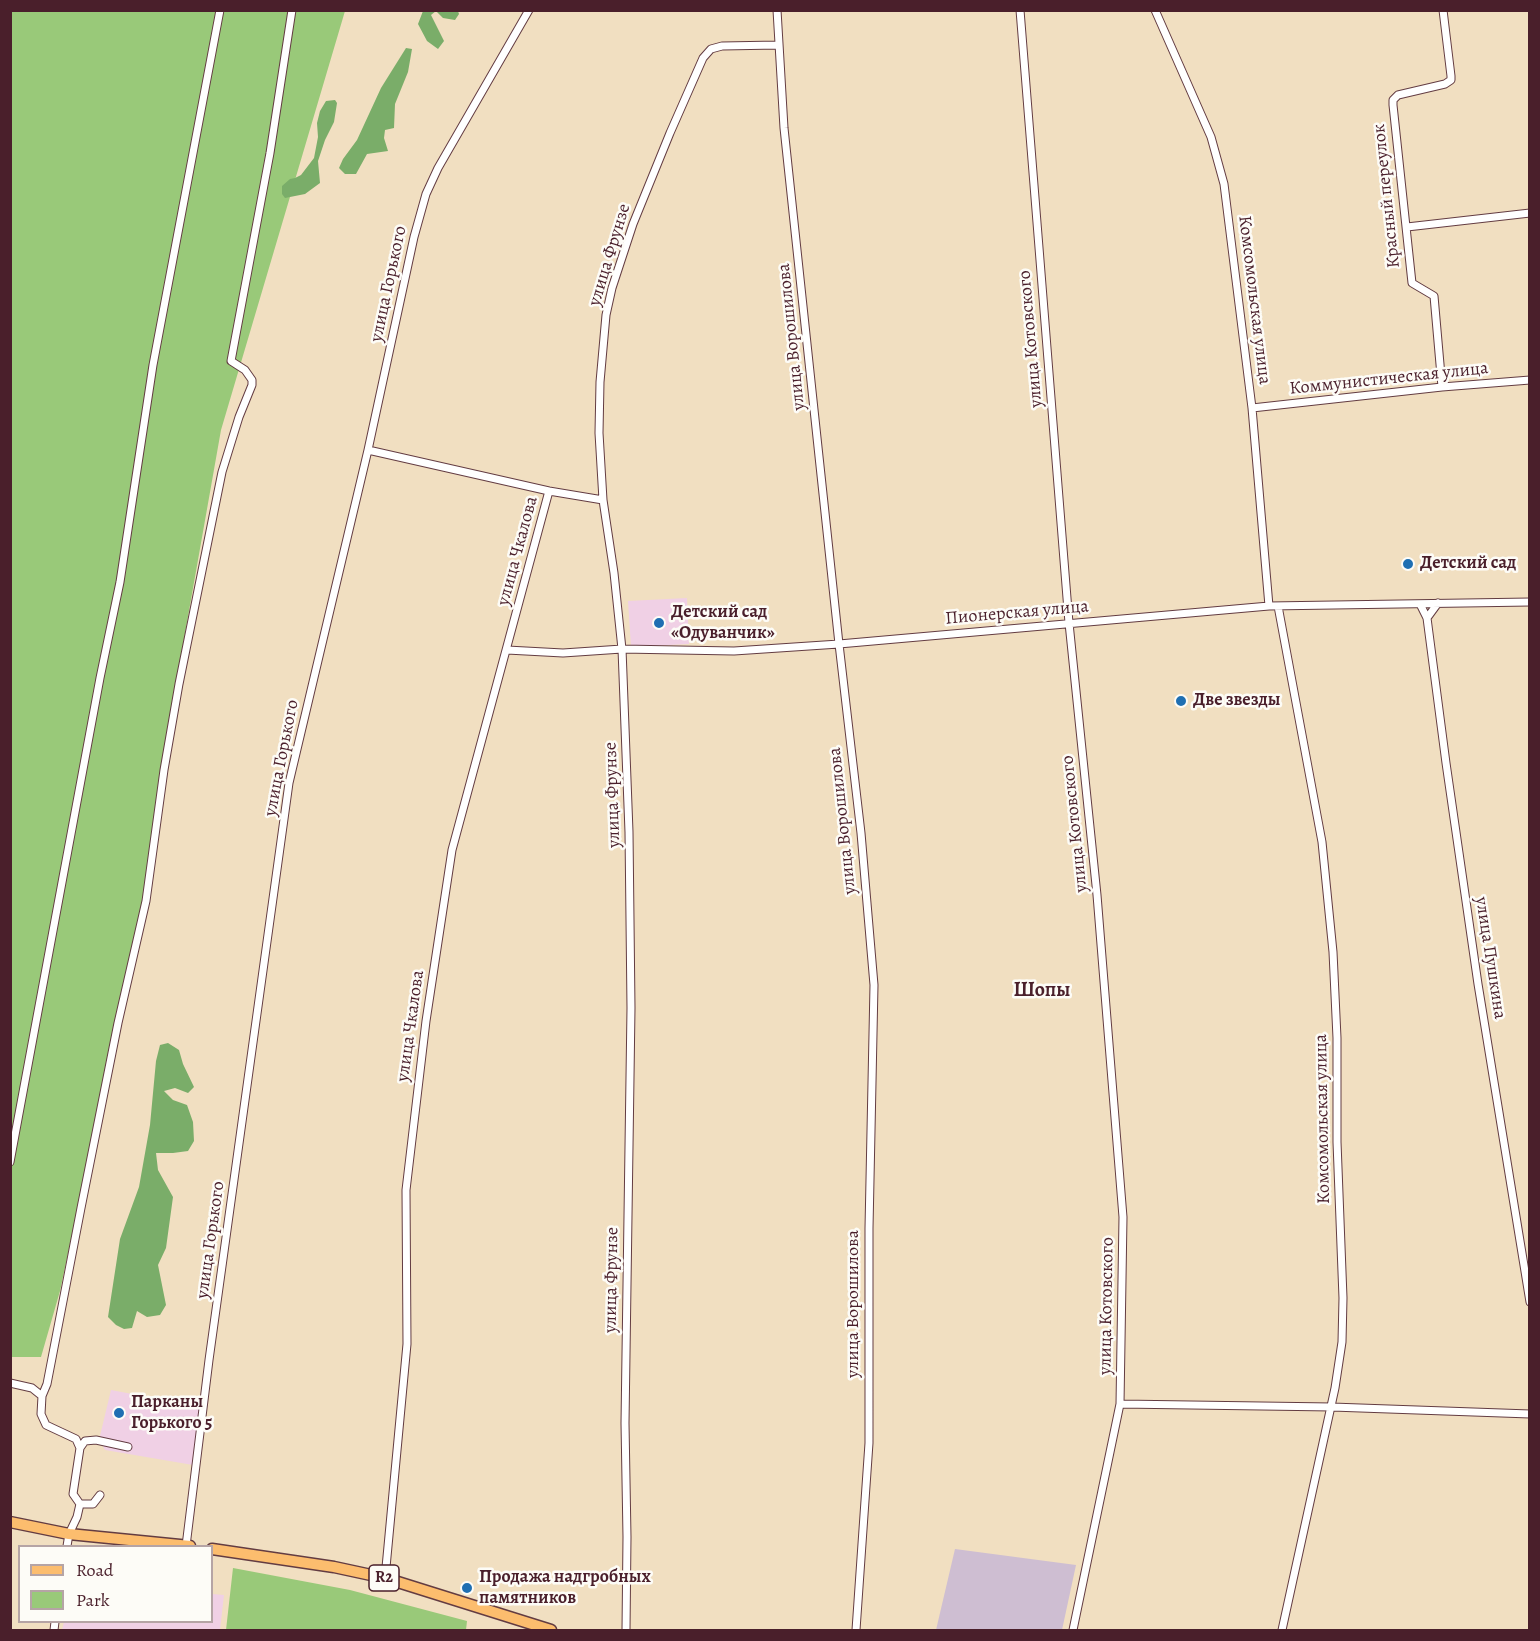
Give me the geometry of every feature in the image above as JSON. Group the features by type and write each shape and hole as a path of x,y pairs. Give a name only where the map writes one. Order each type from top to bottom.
{"main road":[{"path":"10,1522 69,1534 178,1545"},
{"name":"R2","path":"213,1549 334,1567 386,1578 551,1630"}],"street":[{"path":"10,1162 120,582 153,365 220,10"},
{"path":"80,1448 76,1439 46,1425 41,1414 42,1396 47,1384 117,1026 146,902 168,748 222,472 239,417 252,385 252,380 245,370 231,361 270,153 292,10"},
{"name":"улица Горького","path":"188,1545 209,1360 289,783 368,450 414,237 426,194 438,168 529,10"},
{"name":"улица Ворошилова","path":"777,10 784,128 861,833 874,985 869,1228 870,1443 856,1630"},
{"name":"улица Котовского","path":"1020,10 1069,623 1097,895 1124,1217 1120,1404 1073,1630"},
{"name":"Комсомольская улица","path":"1155,10 1211,137 1224,184 1252,408 1269,606"},
{"name":"Красный переулок","path":"1442,387 1434,296 1412,283 1393,105 1395,97 1402,93 1445,84 1451,80 1443,10"},
{"name":"улица Фрунзе","path":"626,1630 625,1423 631,997 629,832 622,649 603,500 599,433 600,382 606,315 612,288 633,224 703,58 711,49 722,46 778,45"},
{"path":"1407,227 1530,213"},
{"name":"Коммунистическая улица","path":"1252,408 1442,387 1530,380"},
{"path":"368,450 549,491 603,500"},
{"name":"улица Чкалова","path":"386,1578 407,1344 406,1190 426,1021 452,850 549,491"},
{"name":"улица Пушкина","path":"1420,603 1427,618 1478,984 1530,1302"},
{"path":"1427,618 1438,603"},
{"name":"Пионерская улица","path":"507,650 564,653 622,649 734,651 839,644 1269,606 1530,603"},
{"name":"Комсомольская улица","path":"1278,606 1322,842 1333,952 1343,1298 1342,1342 1332,1407 1282,1630"},
{"path":"10,1383 32,1388 42,1396"},
{"path":"1120,1404 1332,1407 1530,1414"},
{"path":"68,1545 69,1534 80,1504 73,1494 80,1448 85,1441 96,1440 128,1447"},
{"path":"80,1504 93,1504 100,1496"}],"shaded area":[{"name":"Детский сад «Одуванчик»","path":"687,598 689,644 631,647 628,601"},
{"path":"111,1390 201,1407 193,1465 105,1450 99,1440"},
{"path":"955,1549 1076,1565 1062,1630 936,1630"},
{"path":"213,1594 224,1595 220,1630 62,1630 64,1623 213,1623"}],"green space":[{"path":"10,11 345,11 221,430 164,752 141,910 60,1291 41,1357 10,1357"},
{"path":"423,11 436,11 431,15 444,41 438,49 427,41 418,24"},
{"path":"436,11 458,11 459,14 455,20 443,18"},
{"path":"406,48 412,49 408,72 395,104 394,128 385,130 384,138 388,151 367,154 356,174 345,174 339,168 343,159 357,140 381,88"},
{"path":"335,100 337,103 334,122 318,161 320,183 305,194 285,198 282,194 282,186 290,179 301,175 314,158 320,111 326,101"},
{"path":"168,1043 179,1050 194,1087 188,1093 175,1088 164,1091 173,1100 187,1105 193,1122 194,1141 188,1151 156,1153 158,1170 173,1197 166,1248 158,1265 166,1305 160,1315 147,1317 137,1311 132,1328 124,1329 108,1317 120,1239 139,1187 150,1125 156,1061 160,1045"},
{"path":"233,1568 350,1590 467,1621 466,1630 226,1630"}],"place":[{"name":"Детский сад","path":"1408,564"},
{"name":"Детский сад «Одуванчик»","path":"659,623"},
{"name":"Две звезды","path":"1181,701"},
{"name":"Парканы Горького 5","path":"119,1413"},
{"name":"Продажа надгробных памятников","path":"467,1588"}],"district":[{"name":"Шопы","path":"1042,991"}]}
